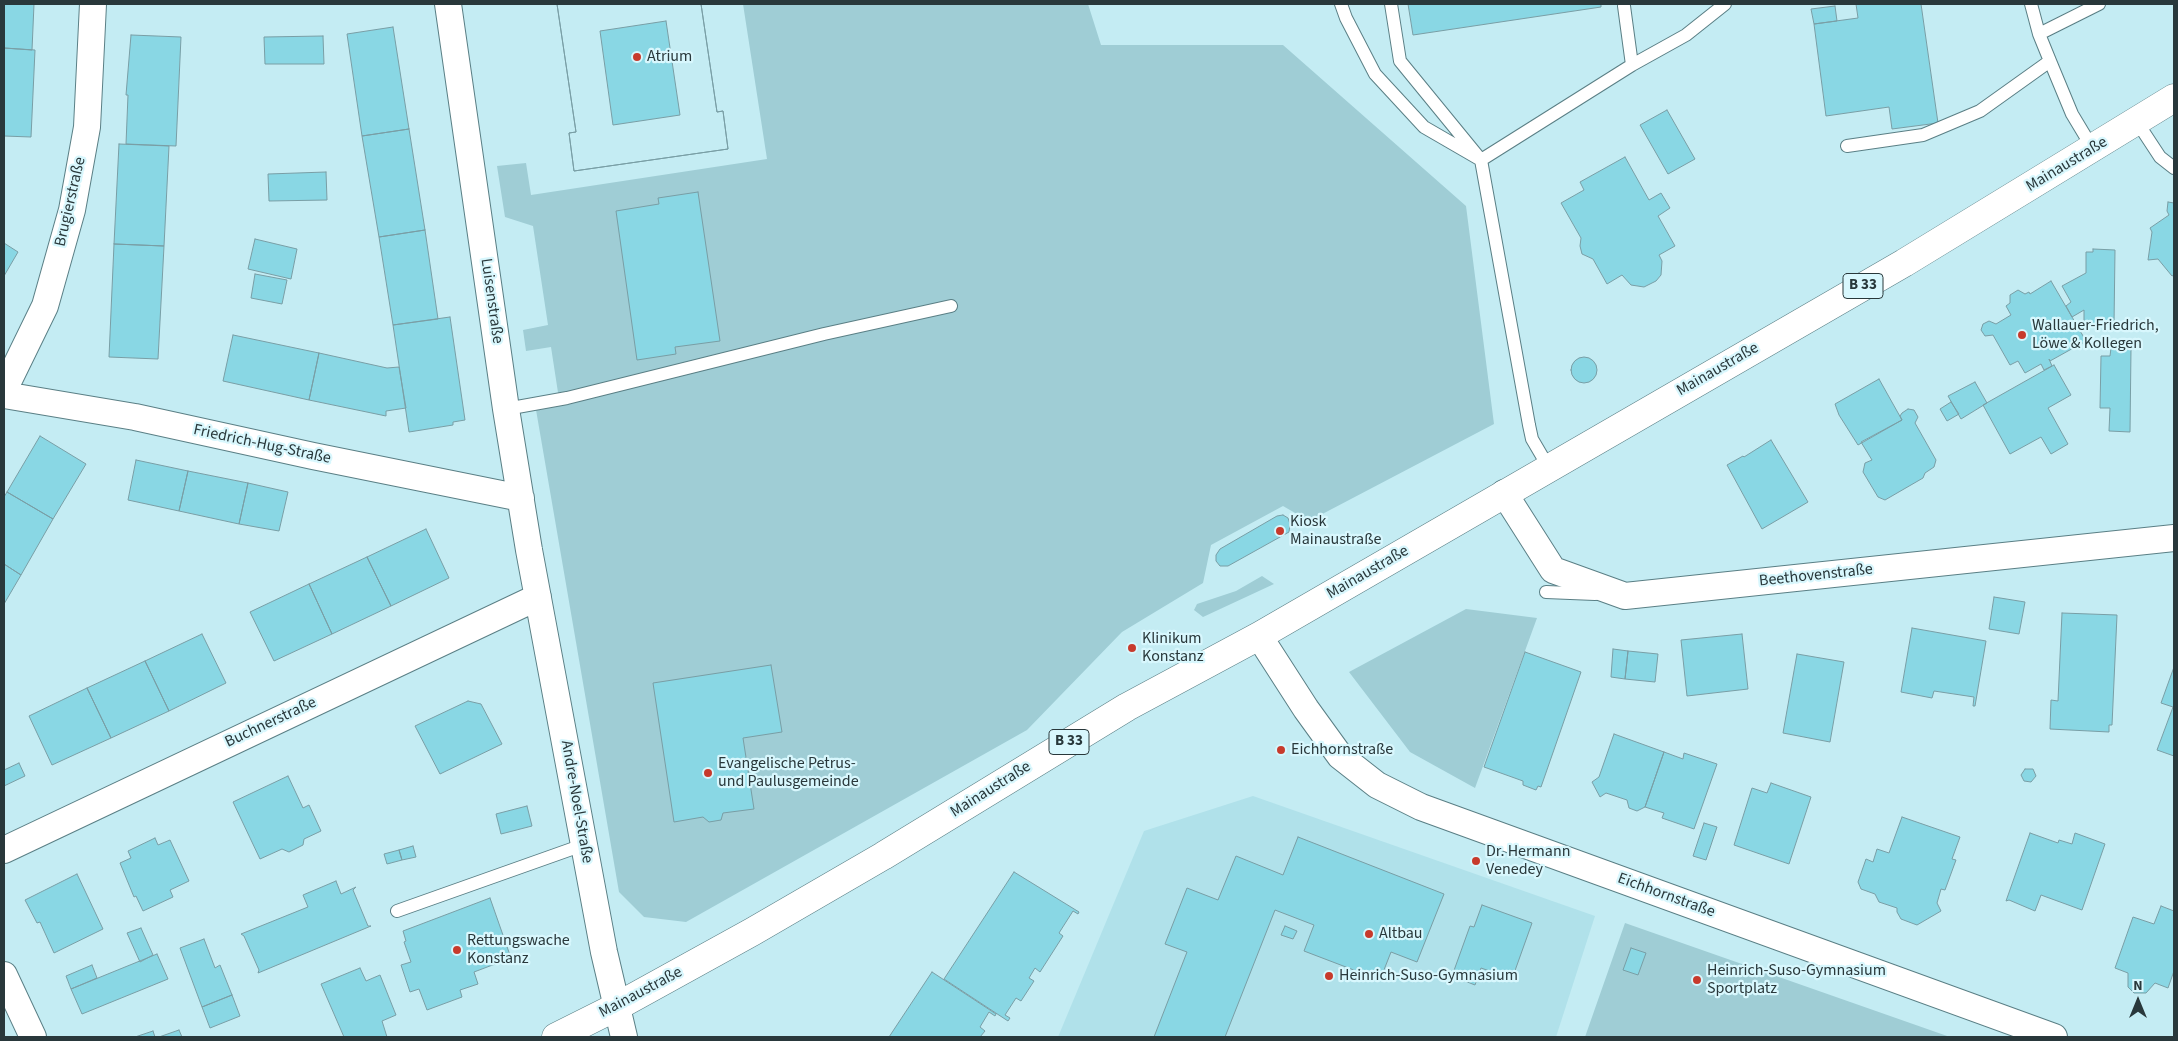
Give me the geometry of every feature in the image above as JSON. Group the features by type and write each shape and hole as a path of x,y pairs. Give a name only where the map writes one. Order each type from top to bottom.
{"main road":[{"name":"Mainaustraße","path":"556,1037 616,1008 883,856 1127,707 1259,636 1904,263 2174,98"}],"street":[{"name":"Brugierstraße","path":"4,390 45,306 72,210 88,127 93,4"},
{"name":"Luisenstraße","path":"448,4 506,409 538,597"},
{"name":"Friedrich-Hug-Straße","path":"4,395 135,417 313,456 521,498"},
{"name":"Beethovenstraße","path":"1504,493 1553,570 1626,596 2174,538"},
{"name":"Andre-Noel-Straße","path":"538,597 584,845 616,1008 624,1037"},
{"name":"Buchnerstraße","path":"4,850 538,597"},
{"name":"Eichhornstraße","path":"1259,636 1306,709 1340,756 1377,785 1421,807 2054,1037"},
{"path":"4,975 33,1037"}],"lane":[{"path":"1341,4 1346,18 1375,74 1424,127 1481,160"},
{"path":"1391,4 1400,61 1481,160 1532,439 1548,468"},
{"path":"1481,160 1632,65 1686,35 1726,4"},
{"path":"2031,4 2039,34 2072,114 2093,149"},
{"path":"2039,34 2099,4"},
{"path":"1624,6 1632,65"},
{"path":"1847,146 1923,135 1980,111 2050,61"},
{"path":"2137,122 2160,156 2174,168"},
{"path":"506,409 567,398 824,334 951,306"},
{"path":"1546,592 1626,596"},
{"path":"397,911 584,845"}],"shaded area":[{"path":"743,4 1088,4 1101,45 1283,45 1466,206 1494,424 1309,521 1283,506 1211,545 1203,583 1122,632 1027,730 686,922 644,917 619,892 535,404 559,399 551,347 526,351 523,330 548,325 533,226 505,217 497,166 526,163 531,195 767,159"},
{"path":"1262,576 1274,584 1203,617 1194,610 1197,604 1236,591"},
{"path":"1466,609 1537,618 1475,788 1410,752 1349,672"},
{"name":"Heinrich-Suso-Gymnasium","path":"1253,796 1595,916 1556,1037 1058,1037 1144,831"},
{"name":"Heinrich-Suso-Gymnasium Sportplatz","path":"1625,923 1950,1037 1585,1037"}],"building":[{"path":"4,4 34,4 32,50 4,48"},
{"name":"Atrium","path":"557,4 701,4 717,112 723,111 728,149 574,171 569,133 576,132","holes":["666,21 680,115 613,125 600,31"]},
{"name":"Atrium","path":"557,4 701,4 717,112 723,111 728,149 574,171 569,133 576,132"},
{"path":"1408,4 1601,4 1601,7 1413,35"},
{"path":"1856,4 1921,4 1938,123 1892,129 1889,107 1826,116 1814,24 1858,18"},
{"path":"1835,6 1837,21 1814,24 1811,9"},
{"path":"393,27 409,129 362,136 347,34"},
{"path":"131,35 181,37 176,146 126,144 128,95 126,95"},
{"path":"323,36 324,64 265,64 264,37"},
{"path":"4,48 35,50 31,137 4,136"},
{"path":"1667,110 1695,159 1668,174 1640,125"},
{"path":"409,129 425,230 379,237 362,136"},
{"path":"119,144 169,146 164,246 114,244"},
{"path":"1625,157 1649,200 1661,193 1670,208 1658,216 1675,246 1659,255 1662,261 1661,275 1656,281 1644,287 1631,285 1622,275 1607,284 1593,259 1582,254 1581,238 1561,203 1584,190 1580,182"},
{"path":"326,172 327,200 269,201 268,174"},
{"path":"698,192 720,341 675,347 676,354 637,360 616,211 659,204 658,198"},
{"path":"2168,202 2174,203 2174,275 2172,276 2158,259 2148,260 2152,232 2150,228 2169,215 2167,211"},
{"path":"425,230 438,319 393,325 379,237"},
{"path":"255,239 297,249 291,279 248,269"},
{"path":"4,243 18,252 4,276"},
{"path":"114,244 164,246 158,359 109,357"},
{"path":"2093,249 2115,250 2114,325 2090,325 2090,321 2084,321 2084,310 2072,317 2066,306 2071,302 2062,286 2086,273 2086,252 2093,252"},
{"path":"255,274 287,280 282,304 251,298"},
{"path":"2051,281 2086,341 2050,361 2049,359 2052,366 2044,370 2041,364 2025,373 2018,361 2010,365 1993,335 1985,336 1981,330 1983,324 1989,321 1996,324 2011,315 2006,306 2010,303 2010,295 2018,290 2025,294 2029,292 2030,294"},
{"path":"450,317 465,420 453,422 453,425 409,432 393,325"},
{"path":"233,335 319,353 309,400 223,381"},
{"path":"2111,348 2131,349 2130,432 2109,431 2110,408 2100,408 2101,356 2110,356"},
{"path":"319,353 387,368 399,367 406,408 386,411 386,416 309,400"},
{"path":"1584,357 1593,361 1597,370 1593,379 1584,383 1575,379 1571,370 1575,361"},
{"path":"2054,365 2071,395 2048,408 2068,444 2051,454 2041,437 2010,454 1983,405"},
{"path":"1879,379 1902,420 1858,445 1839,415 1835,404"},
{"path":"1975,382 1987,403 1961,419 1948,396"},
{"path":"1951,402 1959,414 1947,421 1940,409"},
{"path":"1908,409 1914,410 1918,417 1915,423 1936,460 1934,467 1925,473 1923,478 1885,500 1878,497 1863,472 1865,463 1872,460 1861,442 1902,420 1900,416"},
{"path":"40,436 86,464 53,519 7,492"},
{"path":"1771,440 1808,502 1762,529 1727,465"},
{"path":"136,460 188,471 179,511 128,500"},
{"path":"188,471 248,483 239,524 179,511"},
{"path":"248,483 288,492 279,531 239,524"},
{"path":"7,492 53,519 21,575 4,564 4,497"},
{"path":"1283,515 1288,518 1290,524 1289,532 1228,566 1220,566 1216,561 1216,555 1220,549 1277,516"},
{"path":"426,529 449,578 391,606 367,557"},
{"path":"367,557 391,606 332,634 309,584"},
{"path":"4,564 21,575 4,604"},
{"path":"309,584 332,634 274,661 250,612"},
{"path":"1994,597 2025,602 2019,634 1989,629"},
{"path":"2062,613 2117,615 2112,725 2109,725 2109,732 2050,729 2051,700 2058,701"},
{"path":"1912,628 1986,641 1975,706 1973,706 1974,697 1934,691 1932,698 1901,692"},
{"path":"202,634 226,683 169,711 145,661"},
{"path":"1742,634 1748,689 1687,696 1681,640"},
{"path":"1613,649 1628,651 1625,679 1611,677"},
{"path":"1628,651 1658,654 1655,682 1625,679"},
{"path":"1525,652 1581,672 1541,787 1538,786 1536,790 1523,785 1523,781 1484,767"},
{"path":"1797,654 1844,662 1830,742 1783,733"},
{"path":"145,661 169,711 111,738 87,688"},
{"name":"Evangelische Petrus- und Paulusgemeinde","path":"771,665 782,732 743,738 754,809 723,813 721,820 709,822 703,817 674,822 653,683"},
{"path":"2174,667 2174,756 2157,750 2173,707 2161,703"},
{"path":"87,688 111,738 52,765 29,716"},
{"path":"468,701 481,704 502,744 440,774 415,726"},
{"path":"1614,734 1664,752 1645,807 1637,811 1629,808 1627,800 1606,793 1600,797 1592,782 1599,777"},
{"path":"1664,752 1683,759 1684,753 1717,764 1694,829 1662,818 1664,813 1645,807"},
{"path":"19,763 25,776 4,786 4,770"},
{"path":"2025,769 2033,769 2036,776 2031,782 2024,781 2021,775"},
{"path":"288,776 303,808 309,805 321,831 304,839 303,845 289,852 282,849 260,859 233,802"},
{"path":"1771,783 1811,797 1789,864 1734,845 1752,788 1767,793"},
{"path":"527,806 532,826 501,834 496,814"},
{"path":"1902,817 1960,837 1952,859 1956,860 1945,890 1941,889 1937,903 1941,911 1917,925 1901,919 1897,908 1879,902 1875,894 1861,889 1858,882 1866,859 1873,862 1877,849 1889,853"},
{"path":"1704,823 1717,827 1706,860 1693,856"},
{"path":"2030,833 2058,843 2059,840 2072,844 2075,833 2105,844 2082,910 2041,895 2035,911 2009,900 2006,901"},
{"name":"Altbau","path":"1298,837 1444,894 1417,962 1391,952 1380,980 1304,951 1314,925 1275,910 1225,1037 1154,1037 1187,952 1165,944 1187,888 1218,900 1236,856 1283,875"},
{"path":"155,838 158,845 170,840 189,881 170,890 173,897 143,911 136,896 134,897 120,863 131,858 128,851"},
{"path":"413,846 416,857 402,860 399,850"},
{"path":"399,850 402,860 387,864 384,854"},
{"path":"1014,872 1079,912 1078,914 1073,911 1059,933 1063,936 1040,972 1035,968 1029,978 1034,981 1021,1001 1016,998 1005,1015 1010,1018 1008,1021 944,979"},
{"path":"77,874 103,929 54,953 40,922 37,923 25,900"},
{"path":"336,881 341,894 356,887 353,890 368,926 371,926 258,973 259,970 244,936 241,934 308,907 303,895"},
{"name":"Rettungswache Konstanz","path":"490,898 511,958 474,972 478,984 460,990 462,997 427,1010 419,989 410,992 401,965 411,962 404,942 406,941 403,931"},
{"path":"1482,905 1532,923 1512,979 1481,968 1475,985 1452,976 1470,926 1474,927"},
{"path":"2161,906 2174,911 2174,971 2168,988 2155,983 2146,993 2134,993 2128,987 2128,973 2115,968 2133,917 2154,924"},
{"path":"1285,926 1297,931 1293,939 1281,935"},
{"path":"141,928 153,955 140,962 127,933"},
{"path":"204,939 215,968 220,965 232,995 202,1007 180,948"},
{"path":"1631,948 1646,953 1638,975 1623,970"},
{"path":"157,954 168,979 82,1014 71,989"},
{"path":"92,965 97,978 71,989 66,976"},
{"path":"360,968 366,981 380,975 396,1015 382,1021 387,1037 344,1037 321,984"},
{"path":"932,972 996,1014 995,1016 989,1012 980,1027 985,1031 980,1037 889,1037"},
{"path":"232,995 240,1016 210,1028 202,1007"},
{"path":"179,1030 182,1037 159,1037"},
{"path":"153,1031 155,1037 135,1037"}],"place":[{"name":"Atrium","path":"637,57"},
{"name":"Wallauer-Friedrich, Löwe & Kollegen","path":"2022,335"},
{"name":"Kiosk Mainaustraße","path":"1280,531"},
{"name":"Klinikum Konstanz","path":"1132,648"},
{"name":"Eichhornstraße","path":"1281,750"},
{"name":"Evangelische Petrus- und Paulusgemeinde","path":"708,773"},
{"name":"Dr. Hermann Venedey","path":"1476,861"},
{"name":"Altbau","path":"1369,934"},
{"name":"Rettungswache Konstanz","path":"457,950"},
{"name":"Heinrich-Suso-Gymnasium","path":"1329,976"},
{"name":"Heinrich-Suso-Gymnasium Sportplatz","path":"1697,980"}]}
